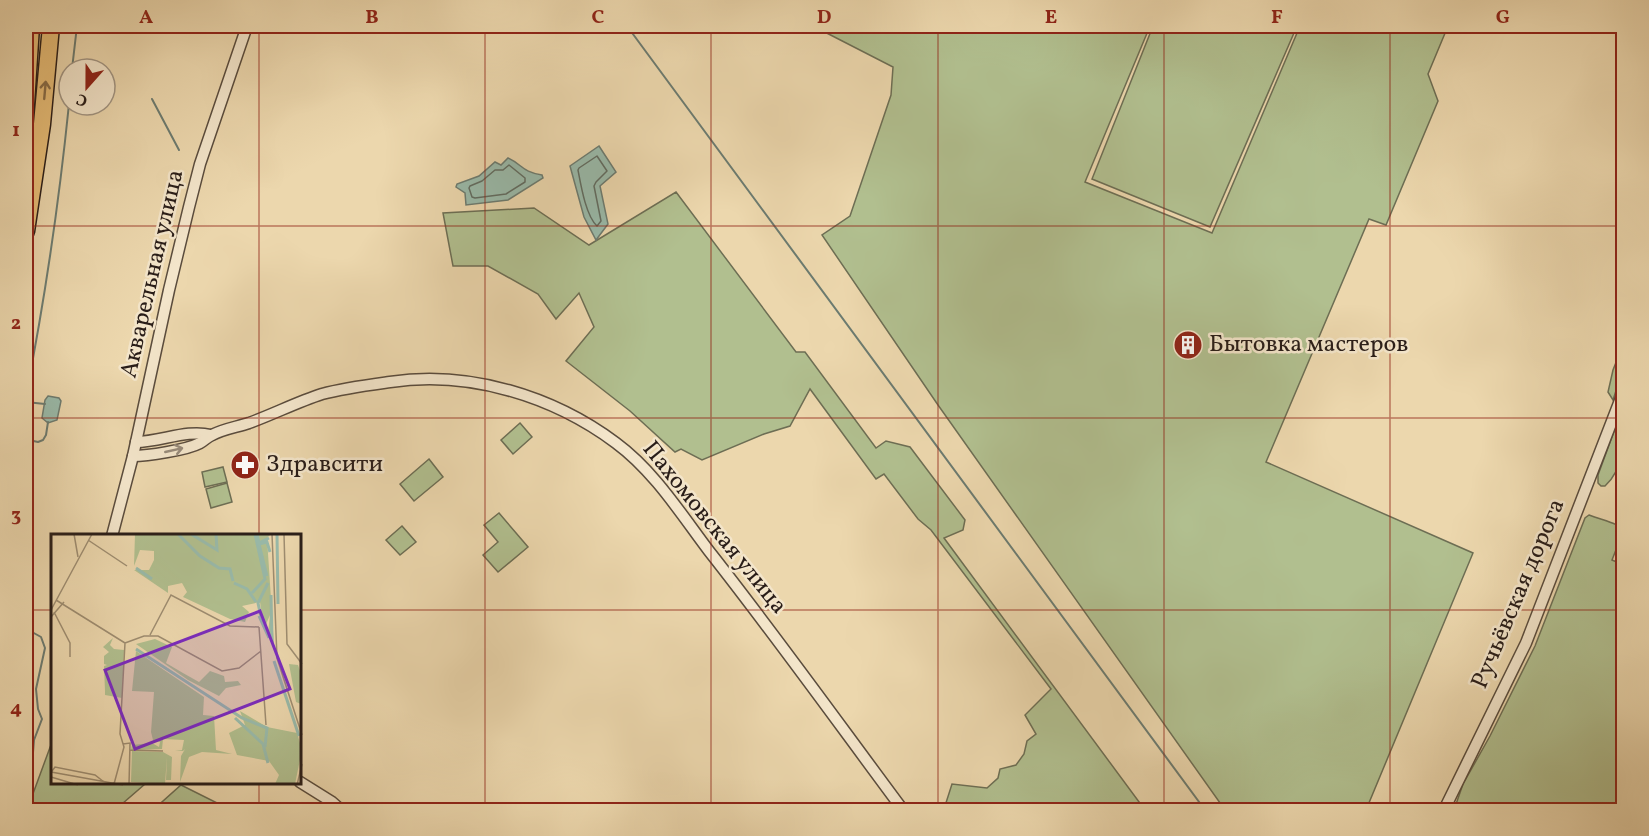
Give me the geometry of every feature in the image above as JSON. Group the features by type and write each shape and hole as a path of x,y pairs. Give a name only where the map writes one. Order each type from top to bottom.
{"highway":[{"path":"26,104 31,26"},
{"path":"26,231 42,124 51,26"}],"street":[{"name":"Акварельная улица","path":"113,534 133,456 177,252 194,185 219,104 247,26"},
{"name":"Пахомовская улица","path":"133,456 198,445 212,435 322,394 400,380 453,380 498,388 527,396 565,411 618,444 658,485 903,810"},
{"name":"Ручьёвская дорога","path":"1444,810 1526,644 1623,390"},
{"name":"Пахомовская улица","path":"136,442 195,433 212,435"},
{"path":"302,783 341,810"}],"green space":[{"path":"813,26 1150,26 1085,182 1212,233 1300,26 1448,26 1428,74 1438,101 1386,225 1369,219 1266,462 1473,553 1366,810 1225,810 938,405 822,235 850,216 891,95 893,67"},
{"path":"1153,26 1297,26 1210,227 1092,179"},
{"path":"676,192 796,352 805,352 876,448 886,441 910,447 965,520 963,530 944,538 1145,810 944,809 952,784 987,788 998,778 1000,769 1016,765 1024,754 1027,741 1036,734 1025,715 1051,689 931,530 918,519 884,474 876,479 810,389 790,426 764,434 702,460 681,449 675,452 630,411 566,361 594,327 579,293 556,319 538,294 488,266 453,266 443,213 534,208 589,245"},
{"path":"1623,345 1623,369 1613,400 1608,392 1613,370"},
{"path":"1623,407 1624,439 1621,459 1612,478 1605,486 1601,486 1598,483 1598,475"},
{"path":"520,423 532,437 513,454 501,440"},
{"path":"429,459 443,477 414,501 400,484"},
{"path":"223,467 227,482 205,487 202,472"},
{"path":"227,483 232,502 211,508 206,489"},
{"path":"499,513 528,547 498,572 483,555 498,542 484,525"},
{"path":"1589,515 1616,525 1621,532 1612,560 1624,565 1623,810 1454,810 1463,784 1535,646 1585,518"},
{"path":"402,526 416,542 400,555 386,540"},
{"path":"51,745 51,785 144,785 115,810 27,810"},
{"path":"181,785 231,810 153,810"}],"water":[{"path":"599,146 616,172 600,186 608,224 596,240 584,217 570,166"},
{"path":"508,158 526,170 542,175 543,178 508,200 466,205 465,193 456,187 457,184 479,176 495,162 501,165"},
{"path":"48,396 59,398 61,401 57,420 48,423 42,418 45,400"}],"waterway":[{"path":"73,57 77,26"},
{"path":"627,26 1205,810"},
{"path":"152,99 179,150"},
{"path":"26,395 51,250 68,117"},
{"path":"26,402 45,404"},
{"path":"29,440 38,442 43,440 48,422"},
{"path":"26,618 32,632 41,637 45,648 36,689 38,709 42,719 34,740 30,790"},
{"path":"31,810 32,804"}],"place":[{"name":"Бытовка мастеров","path":"1188,345"},
{"name":"Здравсити","path":"245,465"}]}
